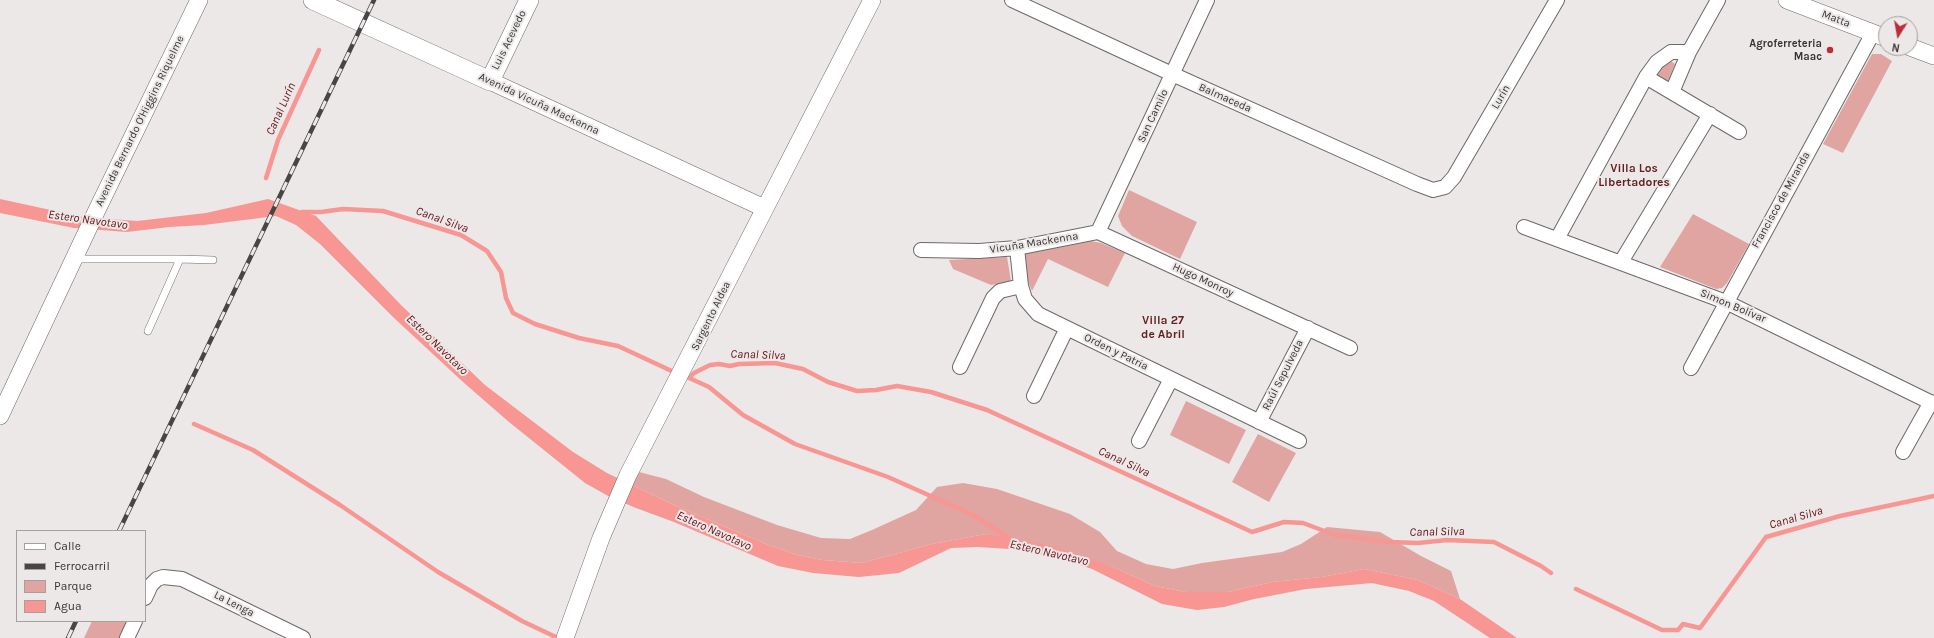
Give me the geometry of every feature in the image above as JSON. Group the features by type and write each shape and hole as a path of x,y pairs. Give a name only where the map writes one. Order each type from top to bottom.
{"main road":[{"name":"Avenida Vicuña Mackenna","path":"313,0 490,81"},
{"name":"Luis Acevedo","path":"490,81 529,0"}],"street":[{"name":"Avenida Bernardo O'Higgins Riquelme","path":"0,416 76,259 96,212 199,0"},
{"name":"Sargento Aldea","path":"566,634 613,508 628,475 680,378 764,208 872,0"},
{"name":"Balmaceda","path":"1012,0 1172,74 1422,186 1433,190 1439,189"},
{"name":"San Camilo","path":"1098,232 1206,0"},
{"name":"Lurín","path":"1439,189 1445,187 1454,177 1557,0"},
{"path":"1672,92 1689,52 1718,0"},
{"name":"Matta","path":"1786,0 1816,5 1878,35"},
{"name":"Francisco de Miranda","path":"1691,368 1726,302 1878,37"},
{"path":"1918,50 1934,56"},
{"path":"1557,239 1646,77 1657,62 1671,52 1689,52"},
{"path":"1646,77 1739,132"},
{"name":"Avenida Vicuña Mackenna","path":"490,81 764,208"},
{"path":"1621,262 1710,114"},
{"name":"Simon Bolívar","path":"1524,227 1726,302 1932,403"},
{"name":"Vicuña Mackenna","path":"921,250 979,251 1017,248 1098,232"},
{"name":"Hugo Monroy","path":"1098,232 1350,348"},
{"name":"Orden y Patria","path":"1017,248 1021,286 1025,299 1038,314 1299,441"},
{"path":"960,367 993,298 1000,291 1021,286"},
{"path":"1034,396 1067,328"},
{"name":"Raúl Sepulveda","path":"1259,422 1308,328"},
{"path":"1139,441 1171,379"},
{"path":"1903,452 1932,403"},
{"name":"La Lenga","path":"146,596 151,585 163,577 182,579 276,632 303,638"},
{"path":"127,638 135,622"}],"lane":[{"path":"76,259 213,260"},
{"path":"148,331 180,259"}],"green space":[{"path":"1872,54 1884,56 1892,61 1843,153 1823,144"},
{"path":"1669,60 1675,64 1668,81 1656,74"},
{"path":"1129,190 1197,222 1180,259 1132,236 1122,226 1118,216"},
{"path":"1693,214 1749,244 1727,283 1722,288 1716,289 1660,267"},
{"path":"1091,241 1101,243 1125,253 1108,287 1048,259 1032,291 1027,279 1025,254"},
{"path":"1007,257 1011,281 991,285 953,269 949,260"},
{"path":"1186,401 1246,430 1229,464 1170,435"},
{"path":"1258,434 1296,453 1269,502 1232,482"},
{"path":"639,472 666,479 704,497 777,525 821,538 850,539 872,530 916,510 937,487 963,483 997,489 1070,514 1100,532 1117,551 1146,564 1173,569 1202,563 1282,552 1301,544 1327,527 1380,532 1421,556 1451,571 1460,599 1418,580 1364,569 1322,577 1272,582 1228,592 1186,592 1155,586 1113,567 986,534 932,544 862,563 823,560 797,555 766,544 676,506 630,484"},
{"path":"92,622 131,622 123,638 84,638"}],"water":[{"name":"Estero Navotavo","path":"0,199 83,217 137,221 206,213 268,199 316,216 401,305 485,385 573,452 607,473 676,506 766,544 797,555 823,560 862,563 932,544 986,534 1056,547 1113,567 1155,586 1186,592 1228,592 1272,582 1322,577 1364,569 1418,580 1460,599 1517,638 1490,638 1434,601 1409,591 1372,583 1306,589 1254,599 1224,607 1197,610 1162,604 1092,569 1056,557 1009,549 978,547 951,548 899,573 859,577 813,573 778,566 610,497 585,483 509,422 463,382 394,318 320,244 296,225 276,216 204,225 127,232 74,228 0,213"}],"waterway":[{"name":"Canal Lurín","path":"266,178 278,140 319,50"},
{"name":"Canal Silva","path":"302,212 321,212 343,209 383,211 461,235 487,251 501,272 506,298 513,313 535,324 579,338 618,346 676,373"},
{"name":"Canal Silva","path":"689,378 694,373 710,365 719,364 730,366 739,364 775,363 803,369 828,382 857,391 876,390 897,386 931,392 987,410 1252,532 1284,522 1303,523 1335,535 1390,542 1418,543 1447,540 1494,542 1541,566 1551,573"},
{"name":"Canal Silva","path":"687,377 709,387 743,415 795,444 888,477 971,514 1014,541"},
{"path":"194,424 253,450 340,505 438,572 522,621 558,638"},
{"name":"Canal Silva","path":"1576,589 1662,630 1678,630 1683,624 1700,628 1766,537 1840,516 1934,496"}],"railway":[{"path":"119,530 374,0"},
{"path":"68,638 76,622"}],"place":[{"name":"Agroferreteria Maac","path":"1830,50"}],"district":[{"name":"Villa Los Libertadores","path":"1634,176"},
{"name":"Villa 27 de Abril","path":"1163,328"}]}
